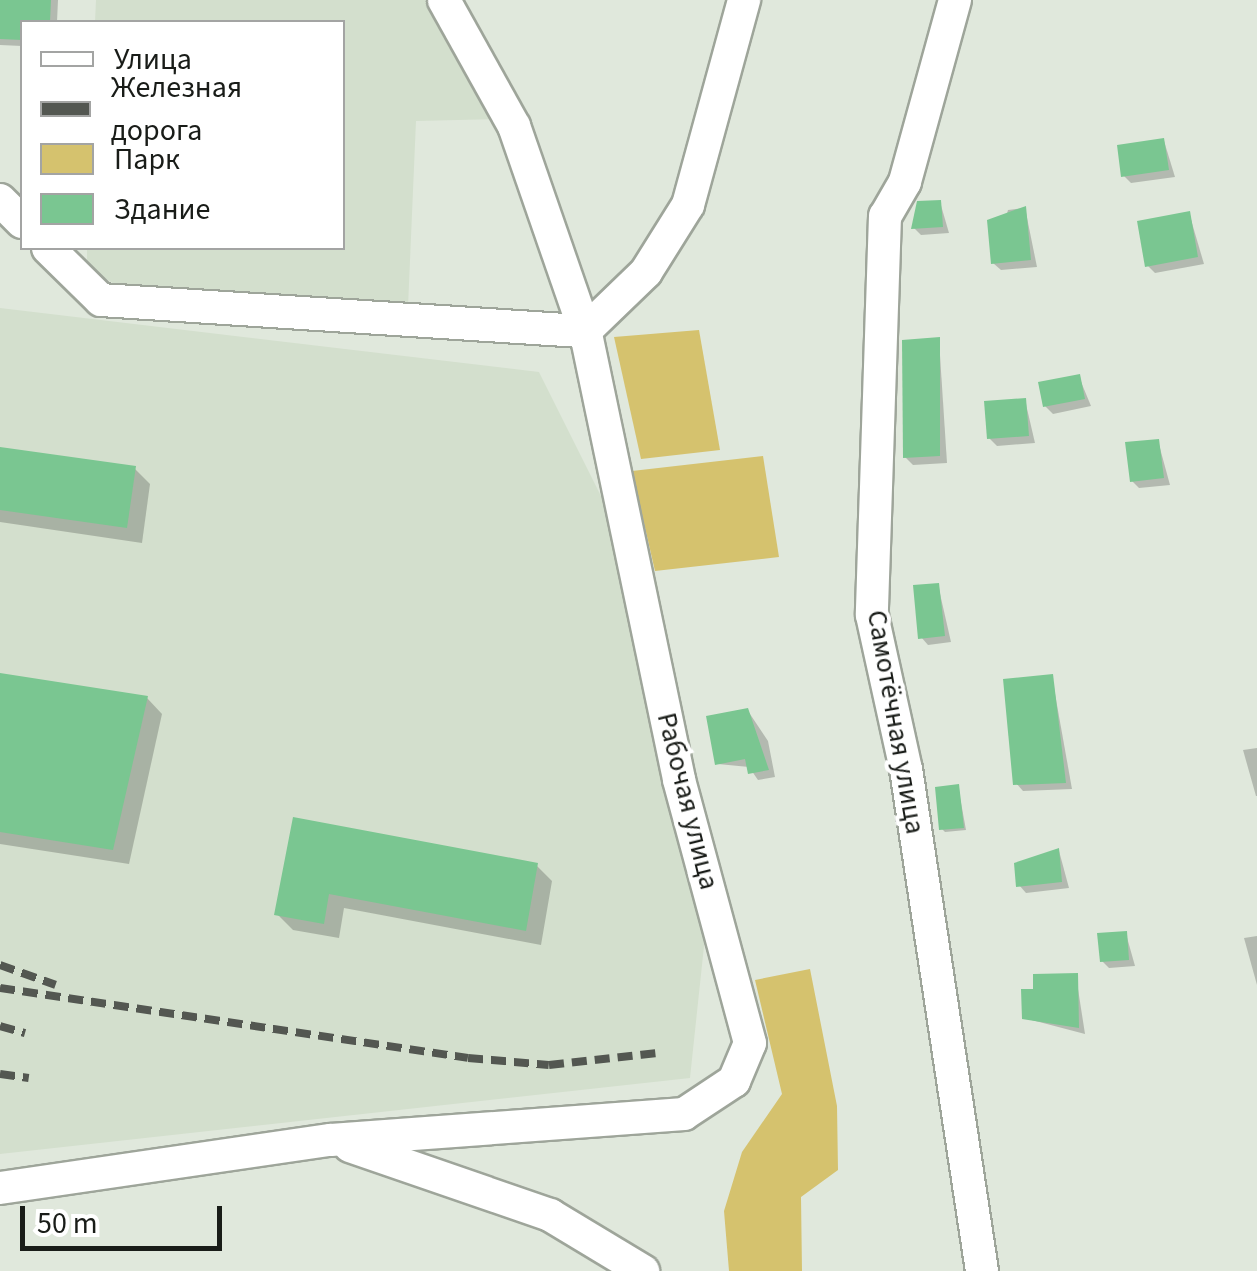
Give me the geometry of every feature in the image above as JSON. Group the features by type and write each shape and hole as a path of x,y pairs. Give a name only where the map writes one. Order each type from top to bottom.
{"street":[{"name":"Рабочая улица","path":"0,1188 332,1140 684,1114 734,1081 750,1043 679,779 584,331 514,126 444,0"},
{"path":"50,250 101,300 584,331 646,272 688,204 744,0"},
{"name":"Самотёчная улица","path":"955,0 905,182 886,216 872,615 906,768 982,1271"},
{"path":"0,200 20,220"},
{"path":"332,1140 550,1215 642,1271"}],"shaded area":[{"path":"96,0 430,0 500,119 416,121 408,307 119,287 87,267 87,250 345,250 345,20 95,20"},
{"path":"0,308 539,372 606,506 705,937 690,1078 0,1154"}],"green space":[{"path":"699,330 720,450 641,459 614,337"},
{"path":"763,456 779,557 655,571 632,471"},
{"path":"810,969 837,1106 838,1170 801,1197 802,1271 729,1271 724,1211 742,1152 782,1094 755,980"}],"building":[{"path":"0,0 51,0 50,20 20,20 20,40 0,39"},
{"path":"1164,138 1169,170 1121,177 1117,145"},
{"path":"941,200 943,227 911,229 917,201"},
{"path":"1026,206 1031,260 991,264 987,220"},
{"path":"1190,211 1198,257 1145,267 1137,221"},
{"path":"940,337 940,456 903,458 902,340"},
{"path":"1080,374 1085,399 1043,407 1038,382"},
{"path":"1026,398 1029,436 987,439 984,401"},
{"path":"1159,439 1164,478 1130,482 1125,442"},
{"path":"0,447 136,466 127,528 0,510"},
{"path":"939,583 945,636 918,639 913,585"},
{"path":"0,673 148,696 113,850 0,832"},
{"path":"1053,674 1066,783 1013,785 1003,679"},
{"path":"748,708 769,770 748,774 745,759 715,765 706,716"},
{"path":"959,784 964,828 939,830 935,787"},
{"path":"293,817 538,863 526,931 329,894 324,924 274,915"},
{"path":"1059,848 1062,882 1016,887 1014,863"},
{"path":"1127,931 1129,960 1100,962 1097,933"},
{"path":"1078,973 1079,1028 1022,1019 1021,989 1033,989 1033,974"}],"railway":[{"path":"0,965 56,985"},
{"path":"0,988 468,1058 549,1065 657,1053"},
{"path":"0,1026 25,1033"},
{"path":"0,1074 29,1078"}]}
